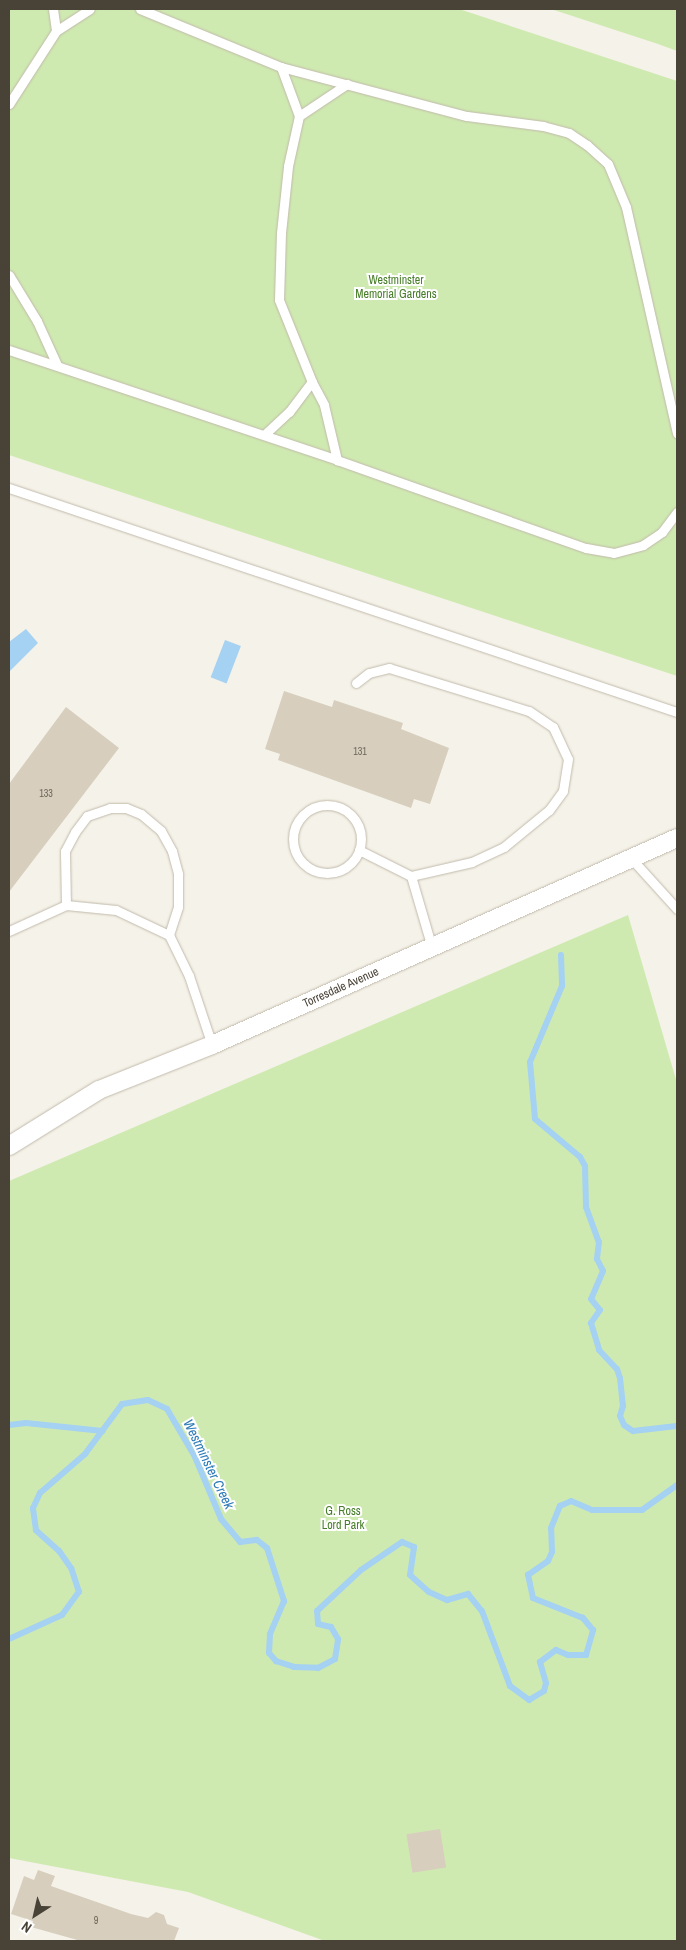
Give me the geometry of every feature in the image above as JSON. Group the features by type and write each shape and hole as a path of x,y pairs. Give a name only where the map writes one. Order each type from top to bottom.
{"street":[{"name":"Torresdale Avenue","path":"9,1146 99,1090 212,1045 432,948 630,857 677,838"}],"lane":[{"path":"53,9 56,31"},
{"path":"9,104 56,31 90,9"},
{"path":"140,9 281,67 468,116 543,126 569,133 608,164 626,207 677,433"},
{"path":"281,67 299,116 288,166 279,300 312,382 324,405 337,460"},
{"path":"299,116 347,84"},
{"path":"9,278 37,321 58,365"},
{"path":"9,350 264,435 595,550 614,553 643,545 662,532 677,512"},
{"path":"264,435 289,412 312,382"},
{"path":"9,488 677,712"},
{"path":"356,683 369,673 389,668 530,711 553,727 568,760 563,791 549,810 518,837 472,862 411,876 359,850"},
{"path":"336,806 346,811 360,828 359,850 354,860 343,869 324,873 313,870 297,854 294,844 298,822 314,808 336,806"},
{"path":"66,905 65,852 75,832 87,816 110,808 126,808 141,814 161,831 172,851 178,874 178,908 169,935"},
{"path":"630,857 677,909"},
{"path":"411,876 432,948"},
{"path":"9,931 66,905 116,910 169,935 189,976 212,1045"}],"green space":[{"name":"Westminster Memorial Gardens","path":"9,9 459,9 677,81 677,676 9,455"},
{"path":"551,9 677,9 677,51 658,44"},
{"name":"G. Ross Lord Park","path":"628,915 677,1083 677,1941 325,1941 188,1892 9,1858 9,1181"}],"water":[{"path":"26,629 38,643 10,671 9,642"},
{"path":"225,640 241,646 227,683 211,677"}],"building":[{"path":"284,691 332,707 334,700 403,723 401,729 449,748 430,804 414,799 411,808 278,760 280,754 265,749"},
{"path":"66,707 119,748 9,892 9,784"},
{"path":"440,1829 446,1868 413,1873 406,1834"},
{"path":"38,1870 55,1876 51,1886 131,1914 148,1918 156,1912 164,1915 167,1924 179,1928 174,1941 81,1941 31,1927 33,1921 11,1914 24,1876 34,1880"}],"waterway":[{"path":"561,955 562,986 530,1062 535,1119 580,1157 585,1166 586,1207 599,1242 597,1259 603,1271 591,1299 600,1310 591,1323 599,1350 617,1369 620,1378 623,1406 620,1416 624,1425 633,1431 677,1426"},
{"name":"Westminster Creek","path":"9,1639 62,1615 79,1592 71,1568 59,1551 36,1530 33,1508 40,1493 85,1454 122,1404 148,1400 167,1409 195,1457 221,1519 240,1542 257,1540 267,1548 284,1601 270,1634 269,1653 276,1661 294,1667 318,1668 335,1659 338,1639 331,1627 318,1624 317,1611 361,1570 402,1542 414,1547 410,1575 429,1592 447,1600 468,1594 482,1611 510,1686 529,1700 544,1691 546,1683 540,1662 556,1650 568,1655 586,1655 593,1630 583,1618 533,1598 528,1575 548,1561 552,1552 551,1528 560,1506 571,1501 592,1510 642,1510 677,1485"},
{"path":"9,1425 26,1423 103,1431"}]}
